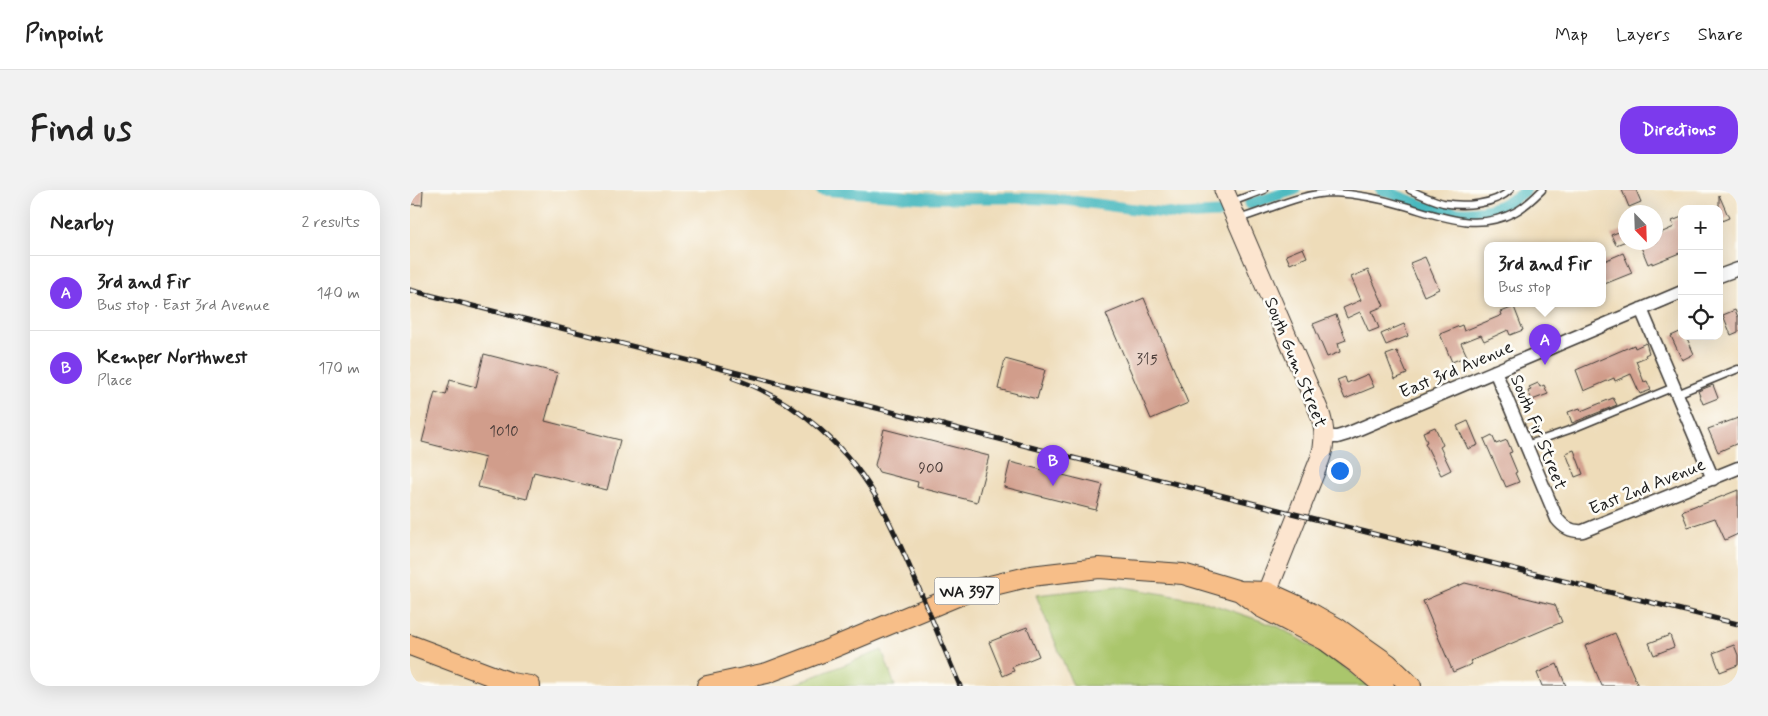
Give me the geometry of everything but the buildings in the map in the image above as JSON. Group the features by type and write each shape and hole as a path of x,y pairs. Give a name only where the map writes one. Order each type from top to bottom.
{"main road":[{"name":"South Gum Street","path":"1230,204 1321,416 1324,437 1320,459 1264,599"},
{"name":"WA 397","path":"707,686 767,673 969,590 1031,576 1099,568 1183,574 1264,599 1300,607 1337,628 1388,664 1411,686"},
{"name":"WA 397","path":"1264,599 1294,623 1325,640 1384,686"},
{"path":"410,645 511,682 530,686"}],"street":[{"path":"1723,274 1738,268"},
{"name":"East 3rd Avenue","path":"1324,437 1337,437 1347,434 1678,294"},
{"path":"1641,309 1713,479"},
{"name":"South Fir Street","path":"1495,371 1557,519 1562,526 1568,529"},
{"name":"East 2nd Avenue","path":"1568,529 1575,532 1584,531 1738,468"}],"lane":[{"path":"1230,204 1264,190"},
{"path":"1413,191 1445,203 1478,204 1497,198 1510,190"},
{"path":"1230,204 1332,193 1367,197 1466,222 1493,220 1516,212 1542,190"},
{"path":"1526,445 1738,369"}],"green space":[{"path":"1118,586 1203,601 1279,627 1337,662 1369,686 1073,686 1036,595"},
{"path":"882,650 895,686 790,686"}],"waterway":[{"path":"821,190 927,198 1066,200 1180,215 1218,213"},
{"path":"1249,204 1295,190"},
{"path":"1381,190 1430,208 1461,212 1472,212 1495,207 1506,203 1526,190"}],"railway":[{"path":"410,290 1374,534 1738,624"},
{"path":"733,378 756,387 800,413 838,446 854,465 869,486 891,526 960,686"}],"place":[{"name":"3rd and Fir","path":"1545,365"},
{"name":"Kemper Northwest","path":"1053,486"}]}
